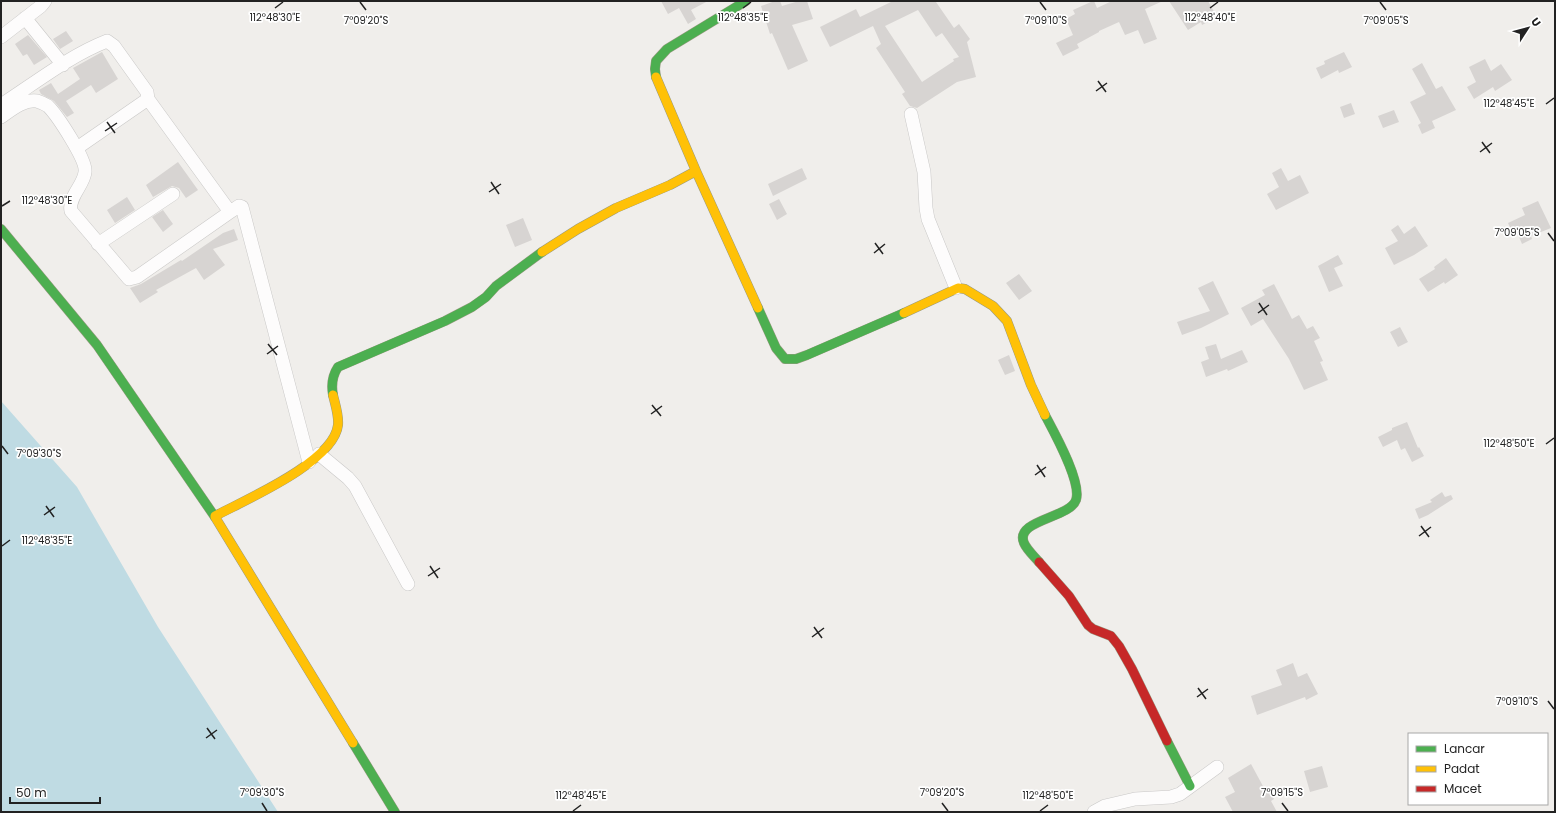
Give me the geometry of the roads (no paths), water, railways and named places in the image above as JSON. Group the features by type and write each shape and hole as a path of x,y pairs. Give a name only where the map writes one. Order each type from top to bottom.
{"street":[{"path":"746,1 667,49 660,55 655,64 654,73 696,171 776,348 785,359 796,359 924,304 956,288 965,289 984,300 1001,313 1006,321 1031,385 1074,475 1074,488 1077,494 1076,500 1070,508 1029,526 1023,535 1024,542 1028,550 1069,596 1088,625 1093,629 1111,636 1119,646 1190,786"},
{"path":"1,37 42,3"},
{"path":"25,18 63,65"},
{"path":"1,105 63,65 97,45 108,41 114,46 148,92 148,99 230,212"},
{"path":"76,148 148,99"},
{"path":"1,117 22,104 36,101 48,106 85,164 85,173 73,198 70,209 127,278 132,279 137,277 230,212 239,206 242,207 314,458 348,478 355,486 408,584"},
{"path":"912,114 924,172 928,219 956,288"},
{"path":"215,516 275,484 314,458 328,446 338,430 337,410 331,385 335,370 338,367 467,310 482,301 496,286 539,254 578,230 616,208 670,185 696,171"},
{"path":"98,244 173,194"},
{"path":"1,229 97,344 215,516 395,812"},
{"path":"1094,812 1105,806 1135,799 1171,797 1180,794 1217,767"}],"water":[{"path":"1,401 77,487 158,627 278,812 1,812"}]}
